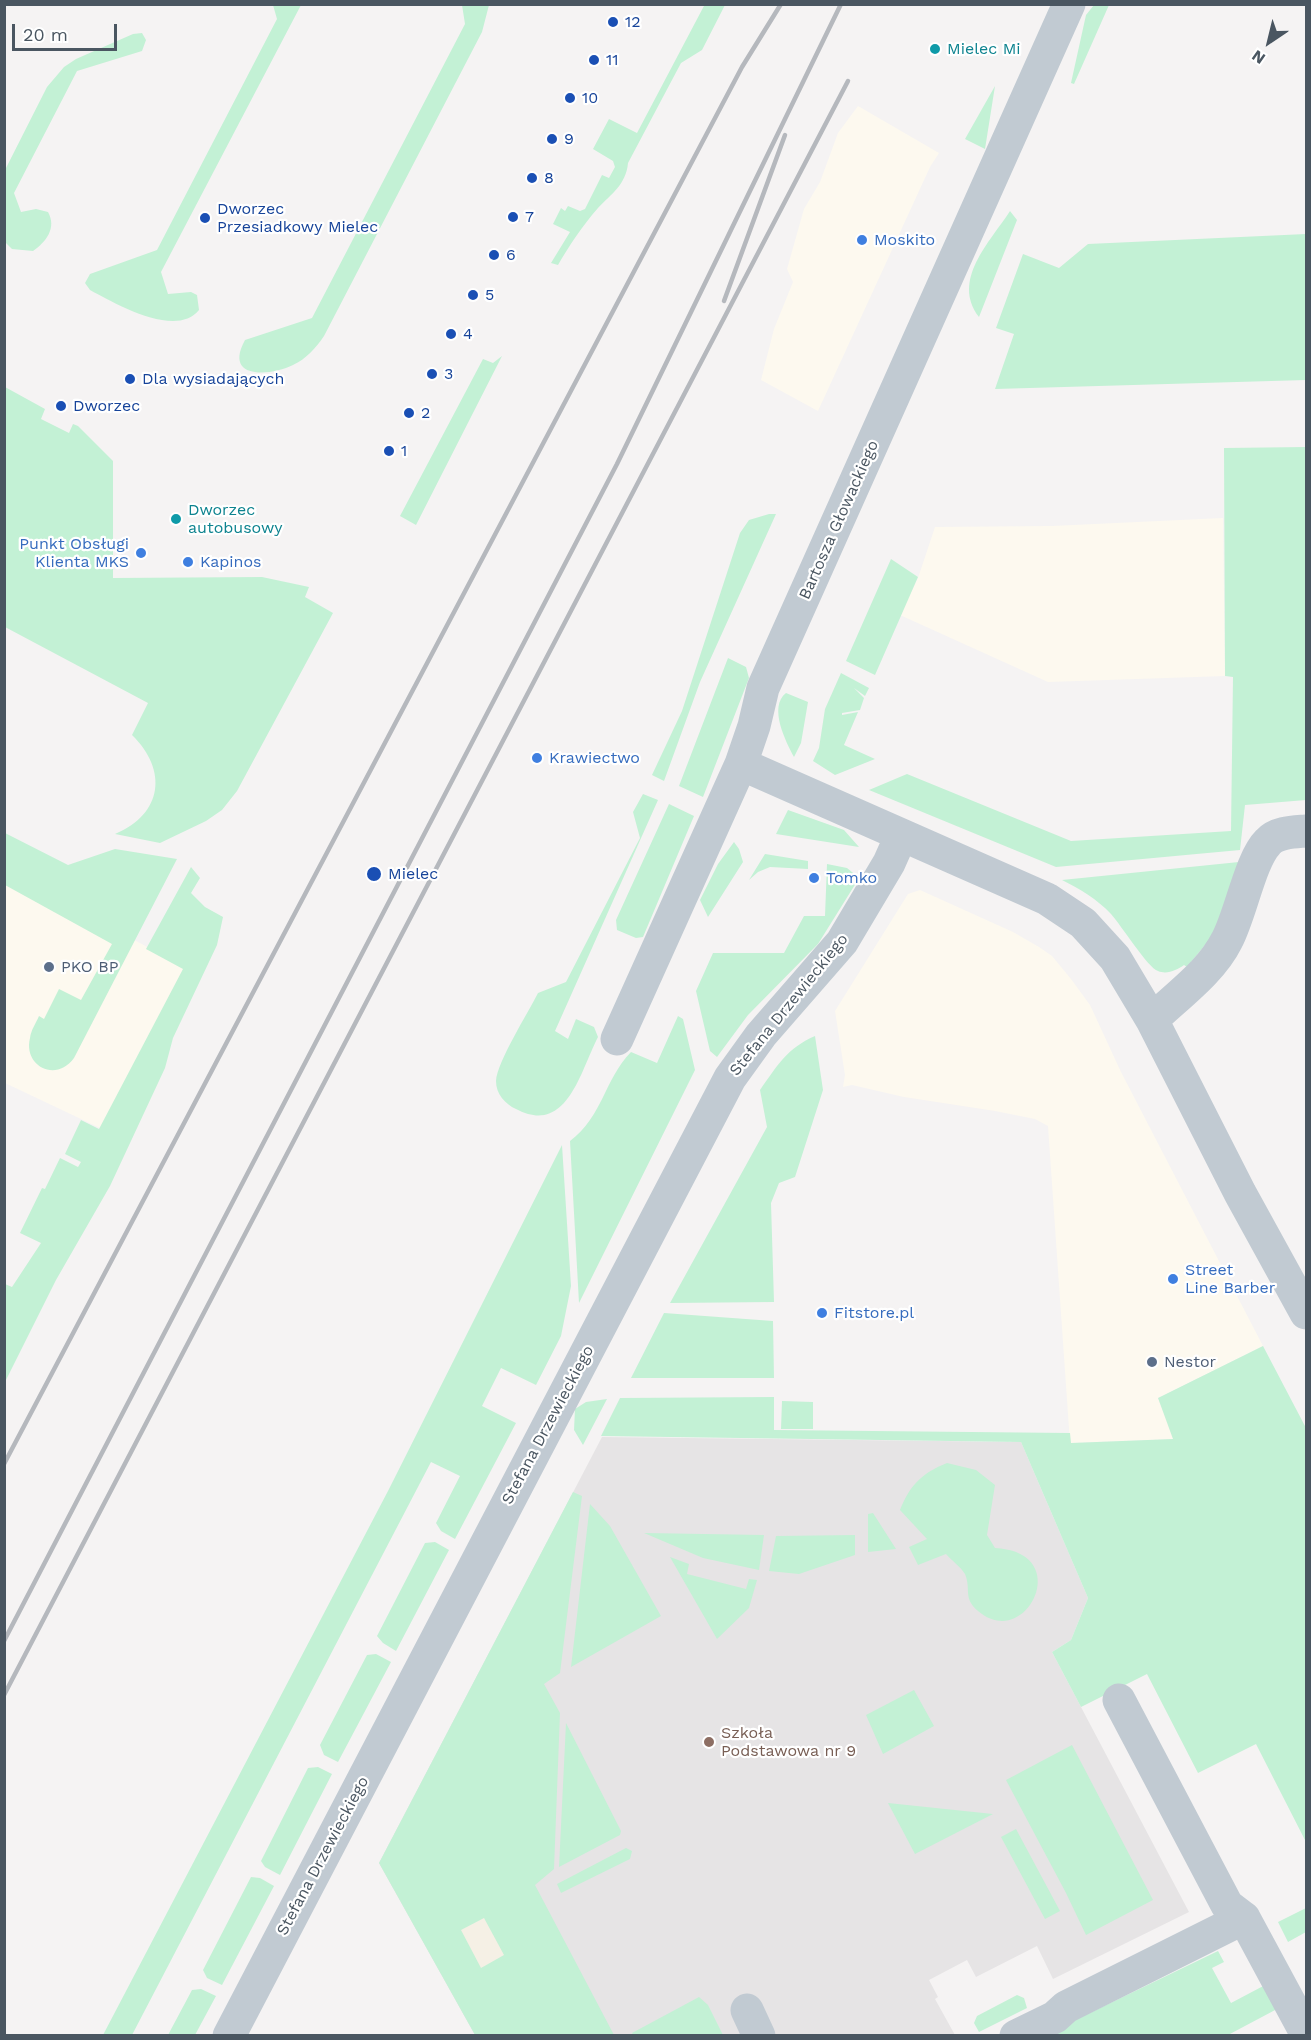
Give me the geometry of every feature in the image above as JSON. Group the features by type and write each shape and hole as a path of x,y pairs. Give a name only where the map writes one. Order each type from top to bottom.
{"street":[{"name":"Bartosza Głowackiego","path":"617,1039 741,764 754,726 763,688 1069,4"},
{"path":"741,764 1047,899 1083,923 1115,958 1152,1020 1240,1193 1306,1313"},
{"path":"1152,1020 1209,966 1226,943 1239,917 1259,854 1269,841 1286,833 1306,831"},
{"name":"Stefana Drzewieckiego","path":"229,2036 730,1078 761,1035 842,942 889,863 901,836"},
{"path":"1119,1700 1227,1905 1244,1918 1306,2033"},
{"path":"1016,2036 1055,2017 1066,2007 1244,1918"}],"shaded area":[{"path":"858,106 939,153 930,167 818,411 761,380 774,329 793,282 787,269 804,209 820,182 838,133"},
{"path":"1223,518 1225,676 1048,682 900,615 918,578 935,527 1052,526"},
{"path":"5,870 186,968 100,1128 5,1083"},
{"path":"920,890 1013,932 1039,947 1052,956 1071,979 1090,1005 1121,1072 1263,1346 1158,1398 1174,1439 1070,1443 1048,1126 1035,1119 995,1111 904,1097 852,1085 843,1087 845,1075 835,1011 908,894"},
{"name":"Szkoła Podstawowa nr 9","path":"602,1437 1021,1442 1088,1598 1071,1640 1052,1652 1189,1912 1053,1979 1037,1946 976,1977 967,1960 929,1980 938,1997 935,1999 955,2035 475,2035 379,1863"}],"green space":[{"path":"705,4 725,5 702,50 681,63 628,163 621,183 587,221 558,265 551,263 570,232 553,224 561,208 565,211 568,206 580,211 585,209 602,175 609,178 615,167 613,161 593,149 609,119 637,133"},
{"path":"273,5 301,5 161,272 168,294 191,292 197,295 199,310 189,318 176,321 161,320 129,310 90,290 85,283 90,274 157,250 277,19"},
{"path":"462,5 489,5 482,32 324,336 302,360 284,369 252,372 245,368 240,362 240,353 245,340 312,318 465,24"},
{"path":"1094,5 1109,5 1074,84 1071,83 1086,15"},
{"path":"142,33 146,40 142,51 77,71 14,193 21,212 36,209 48,212 51,229 46,239 33,251 12,249 5,242 5,170 47,87 64,67 76,59 133,34"},
{"path":"995,86 985,149 965,139"},
{"path":"1010,211 1017,220 979,317 971,303 969,289 971,275 984,248"},
{"path":"1306,234 1306,380 995,389 1014,334 996,328 1023,254 1059,268 1088,244"},
{"path":"502,356 416,525 400,516 483,359 493,363"},
{"path":"5,387 45,409 41,419 69,433 73,424 78,426 113,461 113,578 262,577 309,587 305,597 333,613 237,791 222,810 206,821 160,843 115,834 143,815 151,803 155,790 155,776 151,762 144,748 132,735 148,703 5,627"},
{"path":"1306,447 1306,800 1245,805 1240,850 1056,867 869,790 907,774 1071,841 1231,831 1233,677 1225,676 1224,448"},
{"path":"776,514 700,682 664,781 652,775 682,711 740,533 749,520"},
{"path":"891,559 918,577 875,675 846,661"},
{"path":"728,658 746,667 749,678 703,797 679,786"},
{"path":"841,673 869,688 865,696 854,688 864,698 860,710 842,713 842,715 858,712 844,745 875,759 835,775 813,761 819,748 825,709"},
{"path":"786,693 808,702 801,743 794,757 780,725 779,707"},
{"path":"643,794 658,800 555,1031 568,1039 576,1019 594,1027 598,1037 578,1082 560,1107 548,1114 533,1115 516,1109 499,1094 496,1081 502,1062 538,993 566,982 640,838 633,812"},
{"path":"669,804 694,816 643,937 636,938 617,930 616,920"},
{"path":"788,810 844,830 859,847 776,834"},
{"path":"5,833 68,865 115,849 177,859 74,1058 59,1069 43,1068 31,1056 29,1048 32,1029 39,1016 44,1019 59,989 81,1000 112,944 5,885"},
{"path":"734,842 743,862 708,917 700,900 718,864"},
{"path":"765,854 808,861 808,869 770,867 758,872 749,880"},
{"path":"1239,862 1215,933 1187,967 1184,965 1168,972 1158,971 1141,955 1111,914 1100,904 1062,880"},
{"path":"827,864 847,868 858,877 856,883 818,944 748,1015 717,1057 710,1051 696,991 713,953 784,953 804,916 825,916"},
{"path":"191,867 200,878 191,893 205,907 223,917 217,945 173,1038 165,1068 110,1186 56,1280 5,1382 5,1284 12,1287 41,1243 20,1233 60,1158 78,1167 81,1162 65,1154 81,1120 99,1129 183,969 146,949"},
{"path":"678,1016 683,1019 695,1070 579,1303 570,1141 590,1120 615,1074 631,1052 657,1063"},
{"path":"815,1036 823,1090 795,1177 779,1183 771,1203 774,1302 670,1303 767,1127 760,1090 790,1052"},
{"path":"562,1145 571,1286 561,1336 536,1385 501,1368 482,1406 516,1423 455,1539 441,1531 436,1523 460,1476 431,1462 132,2035 103,2035 388,1491"},
{"path":"664,1313 773,1321 774,1378 631,1378"},
{"path":"1263,1346 1306,1428 1306,1842 1256,1744 1198,1773 1147,1674 1081,1707 1052,1652 1071,1640 1088,1598 1021,1442 601,1436 620,1398 774,1397 774,1430 1070,1433 1071,1443 1173,1439 1158,1398"},
{"path":"607,1399 583,1445 574,1430 575,1409 586,1402"},
{"path":"782,1401 813,1402 813,1429 781,1429"},
{"path":"947,1463 976,1470 995,1485 987,1535 995,1548 1019,1553 1033,1565 1038,1579 1035,1595 1027,1609 1015,1618 999,1621 982,1614 971,1604 965,1574 946,1554 918,1565 909,1547 927,1539 900,1510 904,1501 918,1481"},
{"path":"573,1492 582,1496 560,1673 544,1684 560,1713 554,1869 535,1885 614,2035 475,2035 379,1863"},
{"path":"590,1504 610,1526 661,1616 571,1667"},
{"path":"873,1513 896,1549 868,1552 868,1514"},
{"path":"644,1533 764,1535 759,1570 703,1558"},
{"path":"855,1535 855,1555 799,1574 769,1571 776,1536"},
{"path":"435,1542 449,1550 396,1651 377,1636 425,1543"},
{"path":"670,1557 689,1564 687,1574 746,1589 749,1579 757,1580 749,1608 717,1639"},
{"path":"376,1654 391,1662 338,1762 324,1755 320,1745 367,1655"},
{"path":"914,1690 934,1726 883,1754 866,1715"},
{"path":"566,1723 621,1831 620,1835 559,1867"},
{"path":"1072,1745 1153,1900 1086,1935 1006,1780"},
{"path":"318,1767 332,1774 280,1875 265,1867 261,1861 308,1768"},
{"path":"888,1803 993,1814 915,1854"},
{"path":"1016,1829 1060,1911 1045,1919 1001,1837"},
{"path":"626,1848 632,1851 630,1859 561,1893 557,1884"},
{"path":"251,1877 260,1878 274,1886 222,1985 207,1978 203,1970"},
{"path":"1306,1908 1306,1932 1288,1942 1278,1922"},
{"path":"1218,1951 1224,1962 1212,1968 1231,2003 1267,1984 1277,2009 1228,2035 1042,2036"},
{"path":"201,1989 216,1996 195,2035 168,2035 192,1990"},
{"path":"1017,1995 1024,1998 1027,2008 979,2032 974,2023 977,2016"},
{"path":"699,1997 708,2005 723,2035 633,2035 632,2033"}],"sand":[{"path":"484,1918 504,1955 481,1968 461,1930"}],"railway":[{"path":"4,1464 742,67 781,4"},
{"path":"4,1641 617,464 841,4"},
{"path":"4,1695 848,81"},
{"path":"724,301 785,135"}],"place":[{"name":"12","path":"613,22"},
{"name":"Mielec Mi","path":"935,49"},
{"name":"11","path":"594,60"},
{"name":"10","path":"570,98"},
{"name":"9","path":"552,139"},
{"name":"8","path":"532,178"},
{"name":"7","path":"513,217"},
{"name":"Dworzec Przesiadkowy Mielec","path":"205,218"},
{"name":"Moskito","path":"862,240"},
{"name":"6","path":"494,255"},
{"name":"5","path":"473,295"},
{"name":"4","path":"451,334"},
{"name":"3","path":"432,374"},
{"name":"Dla wysiadających","path":"130,379"},
{"name":"Dworzec","path":"61,406"},
{"name":"2","path":"409,413"},
{"name":"1","path":"389,451"},
{"name":"Dworzec autobusowy","path":"176,519"},
{"name":"Punkt Obsługi Klienta MKS","path":"141,553"},
{"name":"Kapinos","path":"188,562"},
{"name":"Krawiectwo","path":"537,758"},
{"name":"Mielec","path":"374,874"},
{"name":"Tomko","path":"814,878"},
{"name":"PKO BP","path":"49,967"},
{"name":"Street Line Barber","path":"1173,1279"},
{"name":"Fitstore.pl","path":"822,1313"},
{"name":"Nestor","path":"1152,1362"},
{"name":"Szkoła Podstawowa nr 9","path":"709,1742"}]}
